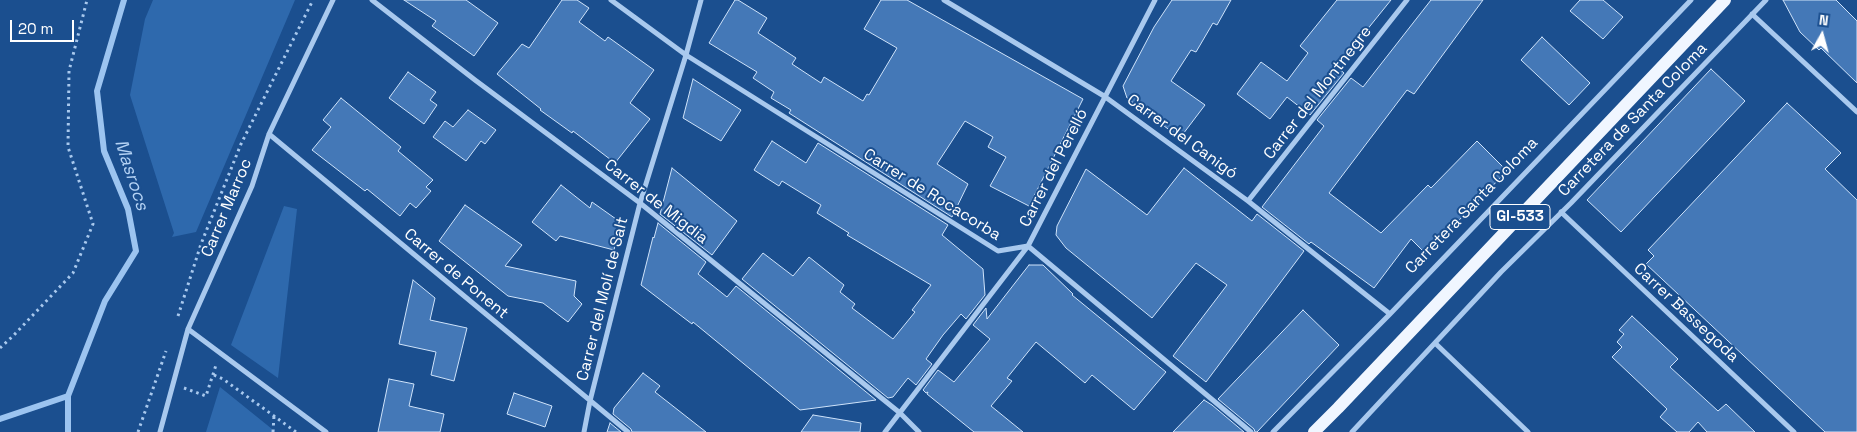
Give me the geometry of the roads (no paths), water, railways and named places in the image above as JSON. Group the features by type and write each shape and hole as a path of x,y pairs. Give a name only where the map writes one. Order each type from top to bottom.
{"main road":[{"name":"GI-533","path":"1314,432 1725,0"}],"street":[{"name":"Carrer Marroc","path":"160,432 188,329 252,186 269,134 333,0"},
{"name":"Carrer de Migdia","path":"372,0 475,80 640,203 900,413 919,432"},
{"name":"Carrer de Rocacorba","path":"611,0 686,55 998,251 1028,246"},
{"name":"Carrer del Molí de Salt","path":"584,432 590,401 640,203 701,0"},
{"name":"Carrer del Canigó","path":"944,0 1104,96 1248,201 1390,314"},
{"name":"Carrer del Perelló","path":"885,432 1028,246 1155,0"},
{"name":"Carrer del Montnegre","path":"1248,201 1407,0"},
{"name":"Carretera Santa Coloma","path":"1274,432 1692,0"},
{"name":"Carretera de Santa Coloma","path":"1352,432 1501,272 1766,0"},
{"path":"1752,14 1857,112"},
{"name":"Carrer de Ponent","path":"269,134 628,432"},
{"name":"Carrer Bassegoda","path":"1561,212 1794,432"},
{"path":"1028,246 1251,432"},
{"path":"188,329 326,432"},
{"path":"1434,343 1528,432"}],"waterway":[{"name":"Masrocs","path":"0,419 68,396 105,301 136,251 128,209 104,151 97,91 124,0"},
{"path":"68,396 68,432"}]}
